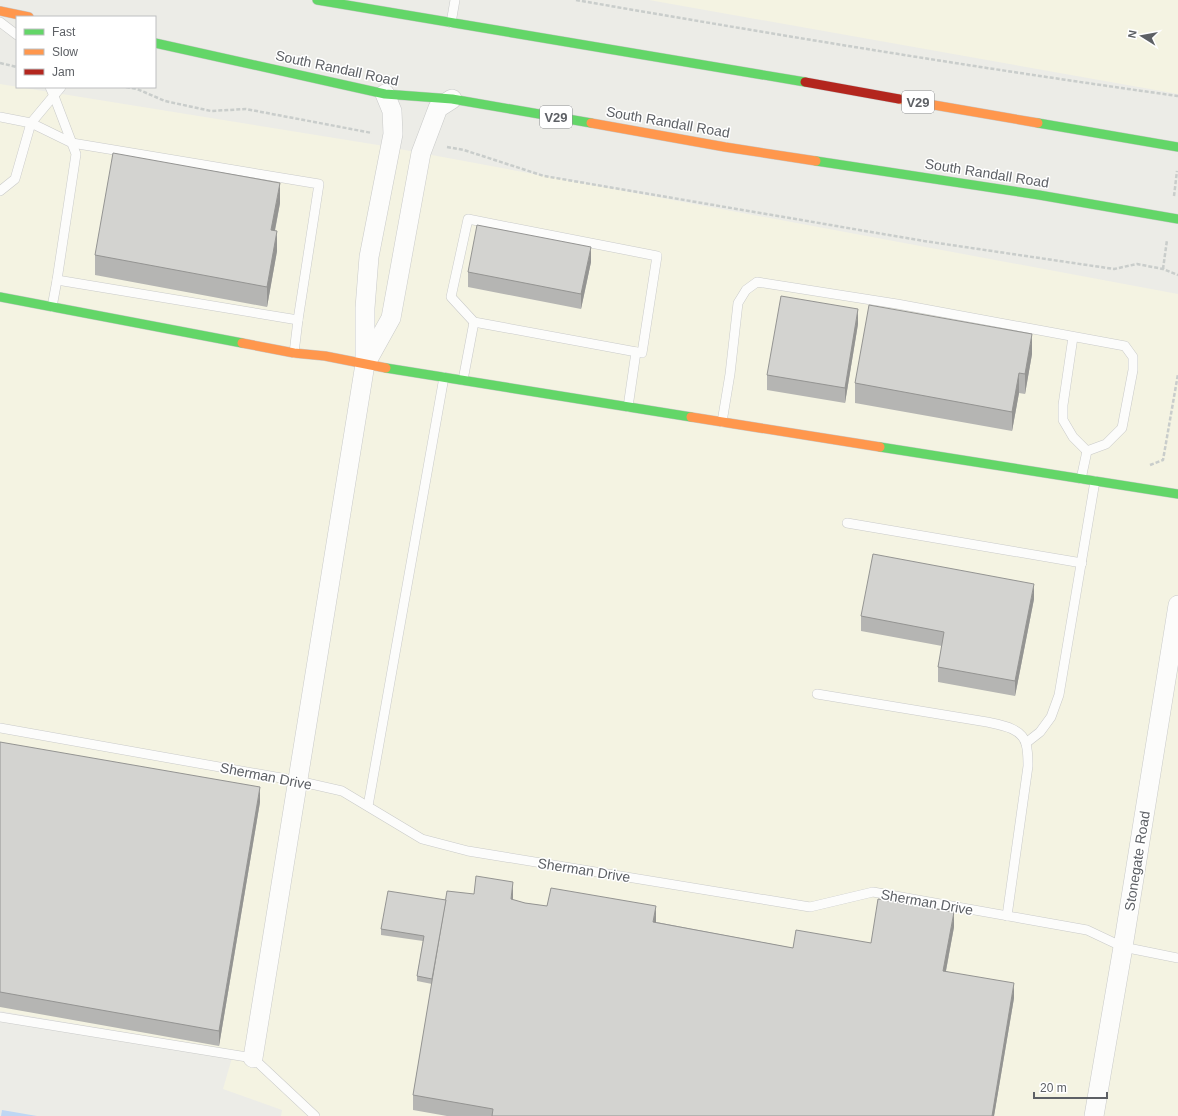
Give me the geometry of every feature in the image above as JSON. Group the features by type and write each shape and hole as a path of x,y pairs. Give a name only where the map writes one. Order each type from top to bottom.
{"main road":[{"name":"V29","path":"317,0 658,57 1178,147"},
{"path":"0,11 24,16"},
{"name":"South Randall Road","path":"156,43 385,94 452,99 725,146 1039,195 1178,219"},
{"path":"0,297 294,353 324,356 628,407 1178,494"}],"street":[{"path":"253,1058 365,364 365,308 370,257 394,134 392,111 385,94"},
{"path":"365,364 391,318 421,153 438,108 452,99"},
{"name":"Stonegate Road","path":"1094,1116 1123,947 1178,605"}],"lane":[{"path":"451,23 455,0"},
{"path":"372,9 381,3"},
{"path":"0,22 16,34"},
{"path":"50,88 76,154 52,307"},
{"path":"0,191 15,178 30,123 60,88"},
{"path":"0,117 30,123 72,143 319,184 294,353"},
{"path":"468,219 657,256 642,353 474,322 451,297 468,219"},
{"path":"57,280 298,320"},
{"path":"722,422 730,374 738,303 746,290 757,282 897,304 1125,346 1133,357 1133,370 1122,428 1106,444 1087,451"},
{"path":"463,380 474,322"},
{"path":"1073,337 1062,405 1063,420 1073,437 1087,451"},
{"path":"628,407 636,352"},
{"path":"368,806 444,377"},
{"path":"1081,479 1087,451"},
{"path":"1026,743 1040,732 1050,717 1059,694 1095,481"},
{"path":"848,523 1082,563"},
{"path":"817,694 1003,726 1018,732 1026,743 1028,766 1007,916"},
{"name":"Sherman Drive","path":"0,728 298,781 342,791 422,839 474,852 810,907 873,892 1087,930 1123,947 1178,958"},
{"path":"0,1017 253,1058 315,1116"}],"path":[{"path":"576,0 907,56 1178,96"},
{"path":"0,63 16,67"},
{"path":"132,88 165,101 211,111 246,109 345,127"},
{"path":"464,150 544,176 559,179 924,241 1114,269 1137,264 1163,269 1178,274"},
{"path":"1144,466 1163,460 1178,374"}],"shaded area":[{"path":"649,0 1178,0 1178,94"},
{"path":"0,84 16,87 16,88 25,88 378,145 1178,294 1178,1116 281,1116 282,1110 223,1089 234,1051 0,1011"}],"water":[{"path":"2,1110 37,1116 1,1116"}],"building":[{"path":"113,153 280,183 271,230 277,231 267,287 95,255"},
{"path":"477,225 591,247 581,294 468,272"},
{"path":"781,296 858,309 845,388 767,375"},
{"path":"869,305 1032,334 1025,374 1019,373 1012,412 855,383"},
{"path":"873,554 1034,584 1015,681 938,667 944,632 861,616"},
{"path":"0,742 260,787 219,1031 0,992"},
{"path":"476,876 513,882 511,899 525,903 547,906 551,888 656,906 653,922 793,948 796,930 871,943 878,899 954,912 943,971 1014,983 992,1116 492,1116 493,1109 413,1095 447,891 474,894"},
{"path":"388,891 446,900 432,979 417,976 424,936 381,929"}],"traffic: fast":[{"path":"317,0 805,82"},
{"path":"156,43 385,94 452,99 591,123"},
{"path":"1038,123 1178,147"},
{"path":"816,161 1039,195 1178,219"},
{"path":"0,297 242,343"},
{"path":"386,368 691,417"},
{"path":"880,447 1178,494"}],"traffic: slow":[{"path":"0,11 24,16"},
{"path":"899,99 1038,123"},
{"path":"591,123 725,147 816,161"},
{"path":"242,343 294,353 325,356 386,368"},
{"path":"691,417 880,447"}],"traffic: jam":[{"path":"805,82 899,99"}]}
